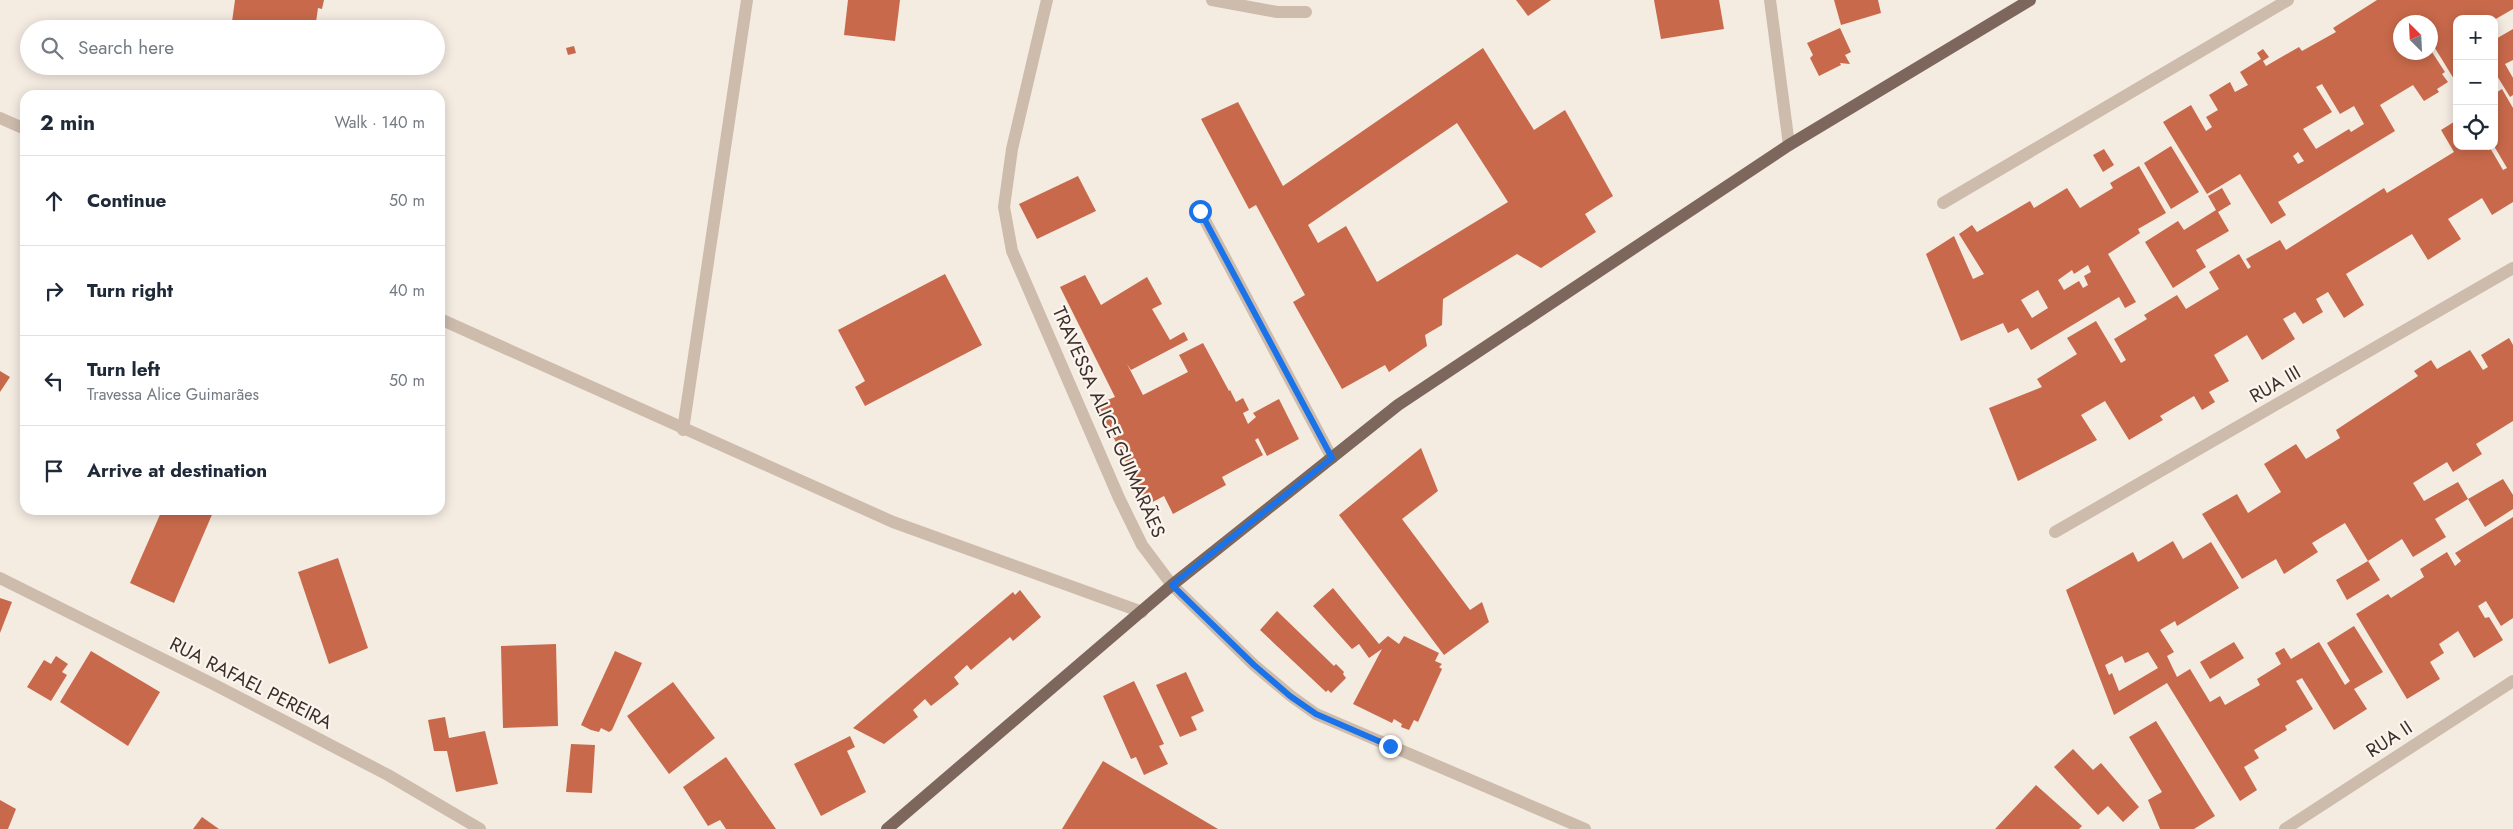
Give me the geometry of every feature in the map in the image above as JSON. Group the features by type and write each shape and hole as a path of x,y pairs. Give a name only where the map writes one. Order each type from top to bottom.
{"main road":[{"path":"887,829 1172,585 1398,405 1789,145 2030,0"}],"street":[{"path":"683,430 747,0"},
{"name":"TRAVESSA ALICE GUIMARÃES","path":"1047,0 1012,149 1004,207 1012,251 1119,498 1142,545 1172,585 1254,665 1290,696 1316,714 1585,829"},
{"path":"1212,0 1277,12 1306,12"},
{"path":"1770,0 1789,145"},
{"path":"1943,203 2288,0"},
{"path":"0,118 20,127"},
{"path":"1200,211 1332,458"},
{"name":"RUA III","path":"2055,532 2513,268"},
{"path":"445,321 683,430 893,522 1142,612"},
{"name":"RUA RAFAEL PEREIRA","path":"0,578 380,770 480,829"},
{"name":"RUA II","path":"2285,829 2513,681"}],"building":[{"path":"235,0 324,0 322,9 318,8 316,20 232,20"},
{"path":"848,0 900,0 895,41 844,35"},
{"path":"1516,0 1551,0 1528,16"},
{"path":"1654,0 1719,0 1724,29 1661,39"},
{"path":"1834,0 1878,0 1881,13 1841,25"},
{"path":"2377,0 2513,0 2513,9 2498,18 2498,15 2453,15 2453,77 2438,53 2438,15 2393,15 2393,60 2437,60 2445,72 2442,74 2448,82 2437,89 2439,92 2424,101 2413,85 2380,105 2395,131 2278,202 2286,215 2271,224 2240,174 2207,194 2163,122 2191,105 2206,131 2212,127 2206,117 2218,110 2209,95 2230,82 2235,92 2248,85 2240,72 2261,59 2257,53 2263,49 2269,57 2263,61 2266,66 2299,47 2302,51 2336,32 2333,28","holes":["2322,84 2340,114 2354,106 2364,124 2351,132 2349,129 2316,149 2303,129 2332,112 2316,87","2298,152 2304,161 2298,164 2293,156"]},
{"path":"1840,28 1851,52 1845,55 1850,64 1840,63 1841,65 1819,76 1810,58 1813,55 1807,43"},
{"path":"2513,29 2513,60 2505,64 2513,78 2513,95 2510,97 2498,78 2498,38"},
{"path":"574,46 576,53 568,55 566,48"},
{"path":"1483,48 1534,130 1565,110 1613,196 1585,214 1596,232 1541,268 1517,254 1443,299 1442,325 1425,335 1427,346 1389,372 1385,365 1342,389 1293,302 1305,295 1256,205 1249,209 1201,119 1238,102 1283,186","holes":["1457,123 1508,202 1377,282 1346,226 1318,243 1308,225"]},
{"path":"2502,89 2513,108 2513,202 2492,215 2482,198 2448,219 2461,239 2428,260 2412,234 2346,274 2364,305 2344,318 2328,292 2316,299 2323,312 2303,324 2295,312 2283,319 2295,339 2262,360 2247,335 2214,355 2229,381 2209,392 2215,402 2202,410 2194,396 2160,416 2163,420 2129,440 2105,401 2081,415 2097,440 2018,481 1989,408 2042,387 2037,379 2077,354 2067,338 2096,321 2121,363 2126,360 2114,339 2147,319 2144,315 2177,295 2186,309 2219,289 2209,272 2239,254 2248,269 2251,267 2246,259 2280,240 2286,250 2384,188 2387,193 2454,152 2441,130 2453,122 2453,150 2491,150 2503,170 2507,168 2496,150 2498,150 2498,92"},
{"path":"2171,146 2199,192 2171,209 2144,163"},
{"path":"2104,149 2114,165 2103,172 2093,155"},
{"path":"2139,166 2166,213 2138,229 2140,233 2108,254 2136,302 2125,308 2119,297 2031,350 2018,328 2008,333 2003,323 1961,341 1926,254 1954,236 1973,279 1984,274 1959,234 1972,225 1977,232 2030,201 2034,208 2067,188 2080,208 2113,188 2110,183","holes":["2088,265 2091,272 2084,276 2088,285 2083,288 2079,281 2064,290 2058,280 2072,270 2074,274","2038,290 2048,308 2032,318 2021,300"]},
{"path":"1078,176 1096,211 1037,239 1019,204"},
{"path":"2222,188 2231,204 2218,212 2229,231 2196,250 2206,267 2173,288 2145,242 2178,221 2184,230 2216,210 2208,196"},
{"path":"945,274 982,345 865,406 855,387 865,381 838,330"},
{"path":"1085,275 1101,305 1147,277 1162,304 1152,309 1170,340 1184,332 1188,340 1131,370 1127,364 1143,395 1188,372 1179,355 1203,343 1236,402 1243,398 1249,410 1243,413 1248,424 1256,417 1253,413 1279,399 1299,439 1267,456 1258,438 1255,440 1263,455 1222,477 1226,485 1173,514 1164,496 1147,505 1097,404 1115,397 1060,287"},
{"path":"2509,338 2513,345 2513,421 2476,444 2482,454 2453,472 2447,462 2413,483 2424,501 2458,482 2468,499 2435,519 2446,537 2413,557 2402,539 2368,561 2345,523 2312,543 2318,552 2284,574 2276,559 2242,579 2202,514 2237,494 2248,513 2281,492 2264,464 2296,444 2306,459 2340,438 2336,430 2418,376 2414,371 2431,360 2437,369 2470,350 2483,370 2488,367 2481,355"},
{"path":"0,371 10,377 0,392"},
{"path":"1421,448 1438,491 1402,519 1470,610 1482,602 1489,622 1444,655 1339,515"},
{"path":"2503,479 2513,495 2513,509 2485,527 2468,499"},
{"path":"160,515 212,515 174,603 130,583"},
{"path":"2513,517 2513,618 2501,626 2486,601 2478,606 2485,618 2489,617 2503,640 2474,658 2458,631 2439,644 2444,653 2430,662 2440,679 2407,699 2356,614 2388,594 2391,598 2424,577 2420,569 2447,552 2455,566 2461,561 2455,553"},
{"path":"2173,541 2183,559 2211,542 2239,588 2177,626 2175,621 2160,630 2174,652 2167,656 2177,677 2190,669 2210,702 2220,696 2225,705 2260,685 2257,679 2281,664 2275,653 2284,648 2291,659 2319,642 2345,685 2350,681 2327,643 2354,626 2383,672 2354,689 2367,709 2334,730 2302,678 2296,681 2313,709 2285,726 2287,730 2254,750 2259,758 2244,767 2257,790 2240,801 2167,683 2114,715 2066,590 2133,552 2138,562","holes":["2148,652 2158,668 2119,691 2112,673 2109,675 2105,665 2122,656 2125,663"]},
{"path":"338,558 368,648 329,664 298,572"},
{"path":"2368,561 2380,580 2347,600 2336,580"},
{"path":"1333,588 1379,644 1388,636 1399,644 1404,636 1439,653 1435,661 1442,664 1439,667 1442,669 1418,722 1414,720 1409,730 1401,727 1402,724 1394,719 1392,723 1353,704 1382,649 1369,658 1359,644 1352,649 1313,606"},
{"path":"1020,590 1041,617 1013,641 1010,637 971,670 967,665 954,677 959,684 931,706 925,699 913,710 918,717 884,744 853,728 1013,592 1015,595"},
{"path":"0,598 12,602 0,633"},
{"path":"1277,611 1334,666 1336,664 1344,672 1343,674 1346,678 1331,693 1328,690 1326,692 1260,630"},
{"path":"2234,642 2244,658 2210,679 2200,662"},
{"path":"556,644 558,726 503,728 501,646"},
{"path":"91,651 160,692 128,746 60,702"},
{"path":"615,651 642,663 612,730 609,732 601,728 599,732 591,730 581,725"},
{"path":"56,656 68,664 62,672 67,675 51,701 27,687 44,660 51,664"},
{"path":"1186,672 1204,711 1191,717 1197,730 1180,737 1156,685"},
{"path":"1134,681 1164,744 1159,746 1168,764 1144,775 1136,757 1131,759 1103,696"},
{"path":"673,682 715,738 669,774 627,716"},
{"path":"445,717 449,738 485,731 498,784 456,792 447,751 434,751 428,720"},
{"path":"2156,721 2215,816 2194,829 2160,829 2148,800 2162,792 2129,737"},
{"path":"850,736 855,747 847,751 866,792 821,816 794,764"},
{"path":"571,744 595,745 592,793 566,792"},
{"path":"2073,749 2093,770 2101,763 2139,807 2123,822 2108,806 2098,815 2054,767"},
{"path":"726,757 776,829 726,829 720,820 708,826 683,787"},
{"path":"1103,761 1218,829 1062,829"},
{"path":"2036,785 2082,826 2079,829 1995,829"},
{"path":"0,800 16,809 8,829 0,829"},
{"path":"202,817 219,829 193,829"}],"route":[{"path":"1200,211 1332,458 1172,585 1254,665 1290,696 1316,714 1390,746"}]}
